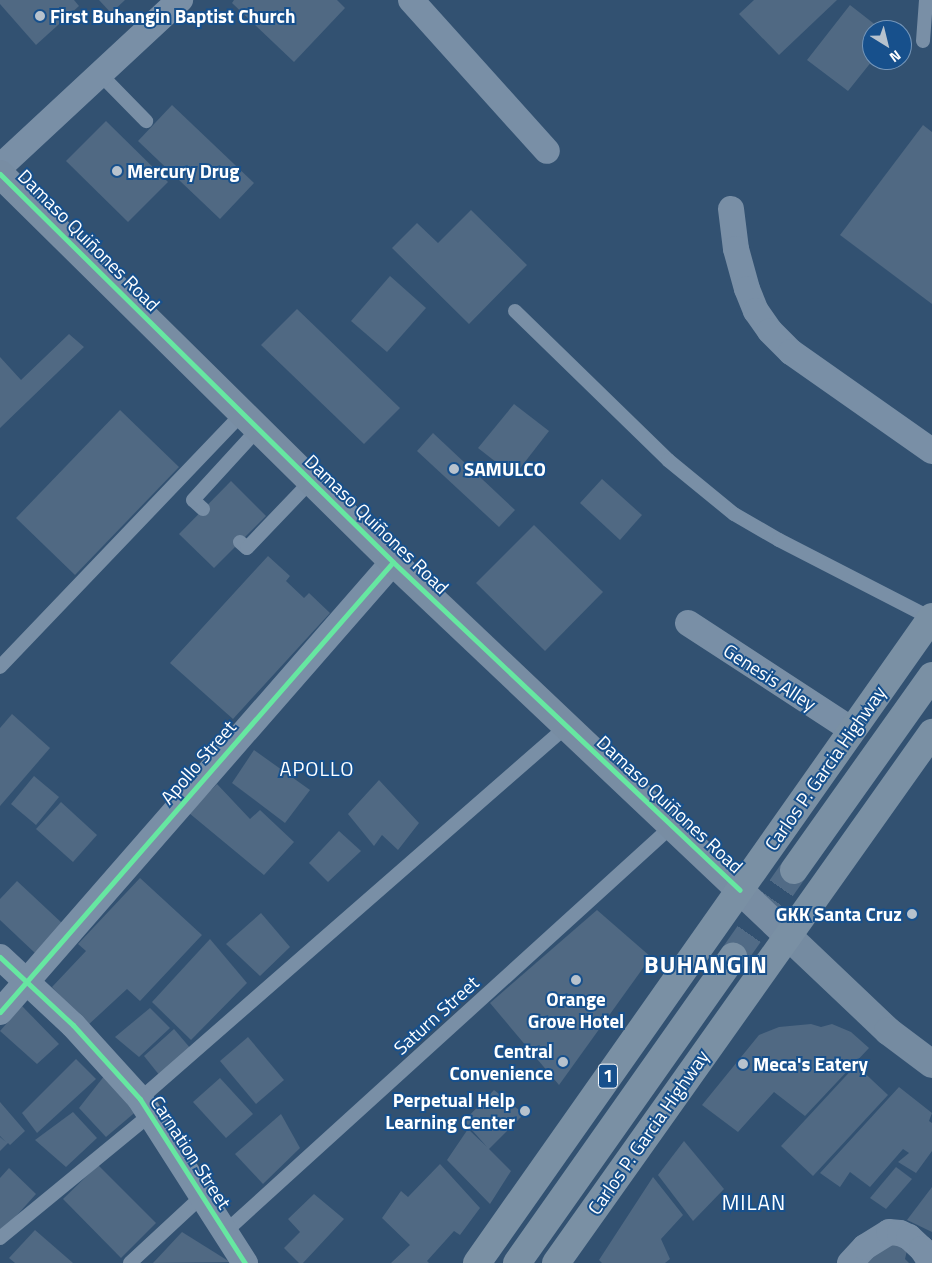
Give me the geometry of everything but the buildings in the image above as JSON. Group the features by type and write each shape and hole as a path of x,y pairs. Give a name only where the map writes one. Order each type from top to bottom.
{"highway":[{"name":"Carlos P. Garcia Highway","path":"477,1263 744,894 852,730 932,618"},
{"name":"Carlos P. Garcia Highway","path":"794,870 932,676"},
{"name":"Carlos P. Garcia Highway","path":"556,1263 784,932 932,733"},
{"name":"Carlos P. Garcia Highway","path":"516,1263 733,957"}],"main road":[{"name":"Damaso Quiñones Road","path":"0,174 393,562 784,932"},
{"path":"784,932 888,1031 932,1064"}],"street":[{"path":"0,167 180,0"},
{"path":"411,0 547,150"},
{"path":"731,209 736,249 747,289 756,311 770,331 791,352 932,451"},
{"name":"Apollo Street","path":"0,1012 393,562"},
{"name":"Genesis Alley","path":"688,623 852,730"},
{"name":"Carnation Street","path":"0,957 73,1025 145,1106 246,1263"},
{"path":"850,1263 865,1247 889,1232 900,1233 909,1237 922,1249 931,1263"}],"lane":[{"path":"923,41 926,0"},
{"path":"100,74 146,121"},
{"path":"515,311 668,460 734,514 779,540 932,618"},
{"path":"203,509 193,500 251,421"},
{"path":"0,667 251,421"},
{"path":"240,542 247,548 311,481"},
{"path":"0,1238 566,726"},
{"name":"Saturn Street","path":"225,1232 672,826"},
{"path":"130,1263 202,1196"}],"tunnel":[{"path":"733,957 794,870"}],"cycle path":[{"path":"0,174 393,562 740,890"},
{"path":"0,1012 393,562"},
{"path":"0,957 73,1025 140,1099 245,1263"}],"place":[{"name":"First Buhangin Baptist Church","path":"40,16"},
{"name":"Mercury Drug","path":"117,171"},
{"name":"SAMULCO","path":"454,469"},
{"name":"GKK Santa Cruz","path":"912,914"},
{"name":"Orange Grove Hotel","path":"576,980"},
{"name":"Central Convenience","path":"563,1062"},
{"name":"Meca's Eatery","path":"743,1064"},
{"name":"Perpetual Help Learning Center","path":"525,1111"}],"district":[{"name":"APOLLO","path":"317,768"},
{"name":"BUHANGIN","path":"706,965"},
{"name":"MILAN","path":"754,1202"}]}
